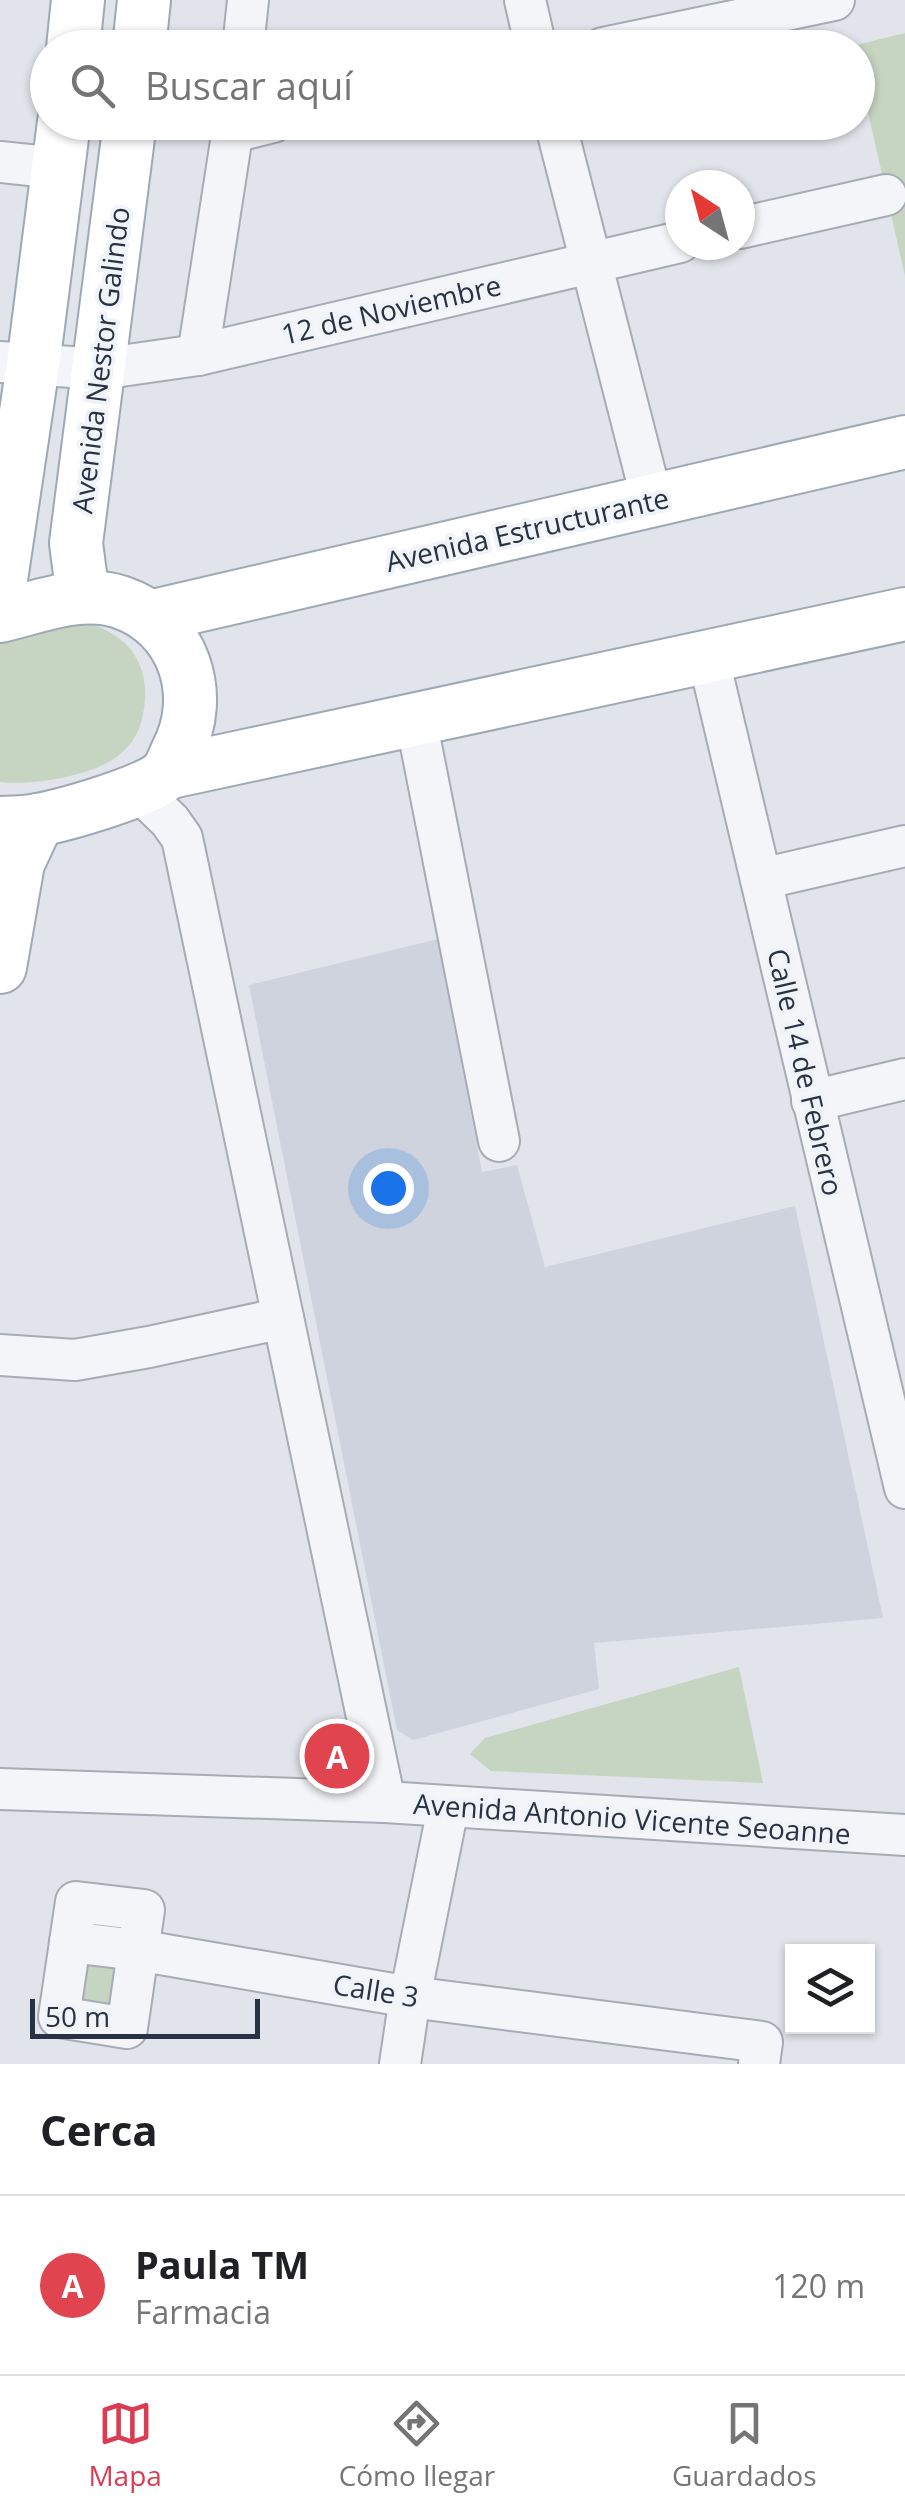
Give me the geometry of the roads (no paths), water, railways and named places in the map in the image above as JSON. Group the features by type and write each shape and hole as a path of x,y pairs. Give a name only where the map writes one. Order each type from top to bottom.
{"main road":[{"path":"75,30 78,0"},
{"path":"141,30 144,0"},
{"name":"Avenida Nestor Galindo","path":"82,597 76,542 128,140"},
{"path":"0,586 16,364 61,145"},
{"name":"Avenida Estructurante","path":"150,616 905,442"},
{"path":"0,616 82,597 119,602 150,616 174,642 188,673 192,706 184,740 152,782"},
{"path":"0,967 18,863 19,822 152,782 416,720 905,614"}],"street":[{"path":"244,30 248,0"},
{"path":"525,0 532,30"},
{"path":"690,30 834,0"},
{"path":"198,355 232,140"},
{"path":"560,140 652,500"},
{"path":"0,162 61,145"},
{"path":"755,225 886,195"},
{"name":"12 de Noviembre","path":"16,364 100,369 198,355 665,245"},
{"name":"Calle 14 de Febrero","path":"708,656 905,1488"},
{"path":"416,720 498,1141"},
{"path":"152,782 182,838 385,1802"},
{"path":"761,880 905,846"},
{"path":"812,1101 905,1078"},
{"path":"0,1355 75,1360 282,1318"},
{"name":"Avenida Antonio Vicente Seoanne","path":"0,1789 385,1802 905,1835"},
{"path":"400,2064 448,1808"},
{"path":"76,1902 144,1910 137,1950 127,2028 59,2018 76,1902"},
{"name":"Calle 3","path":"137,1950 681,2048 762,2042 758,2064"}],"place":[{"name":"Paula TM","path":"337,1756"}]}
